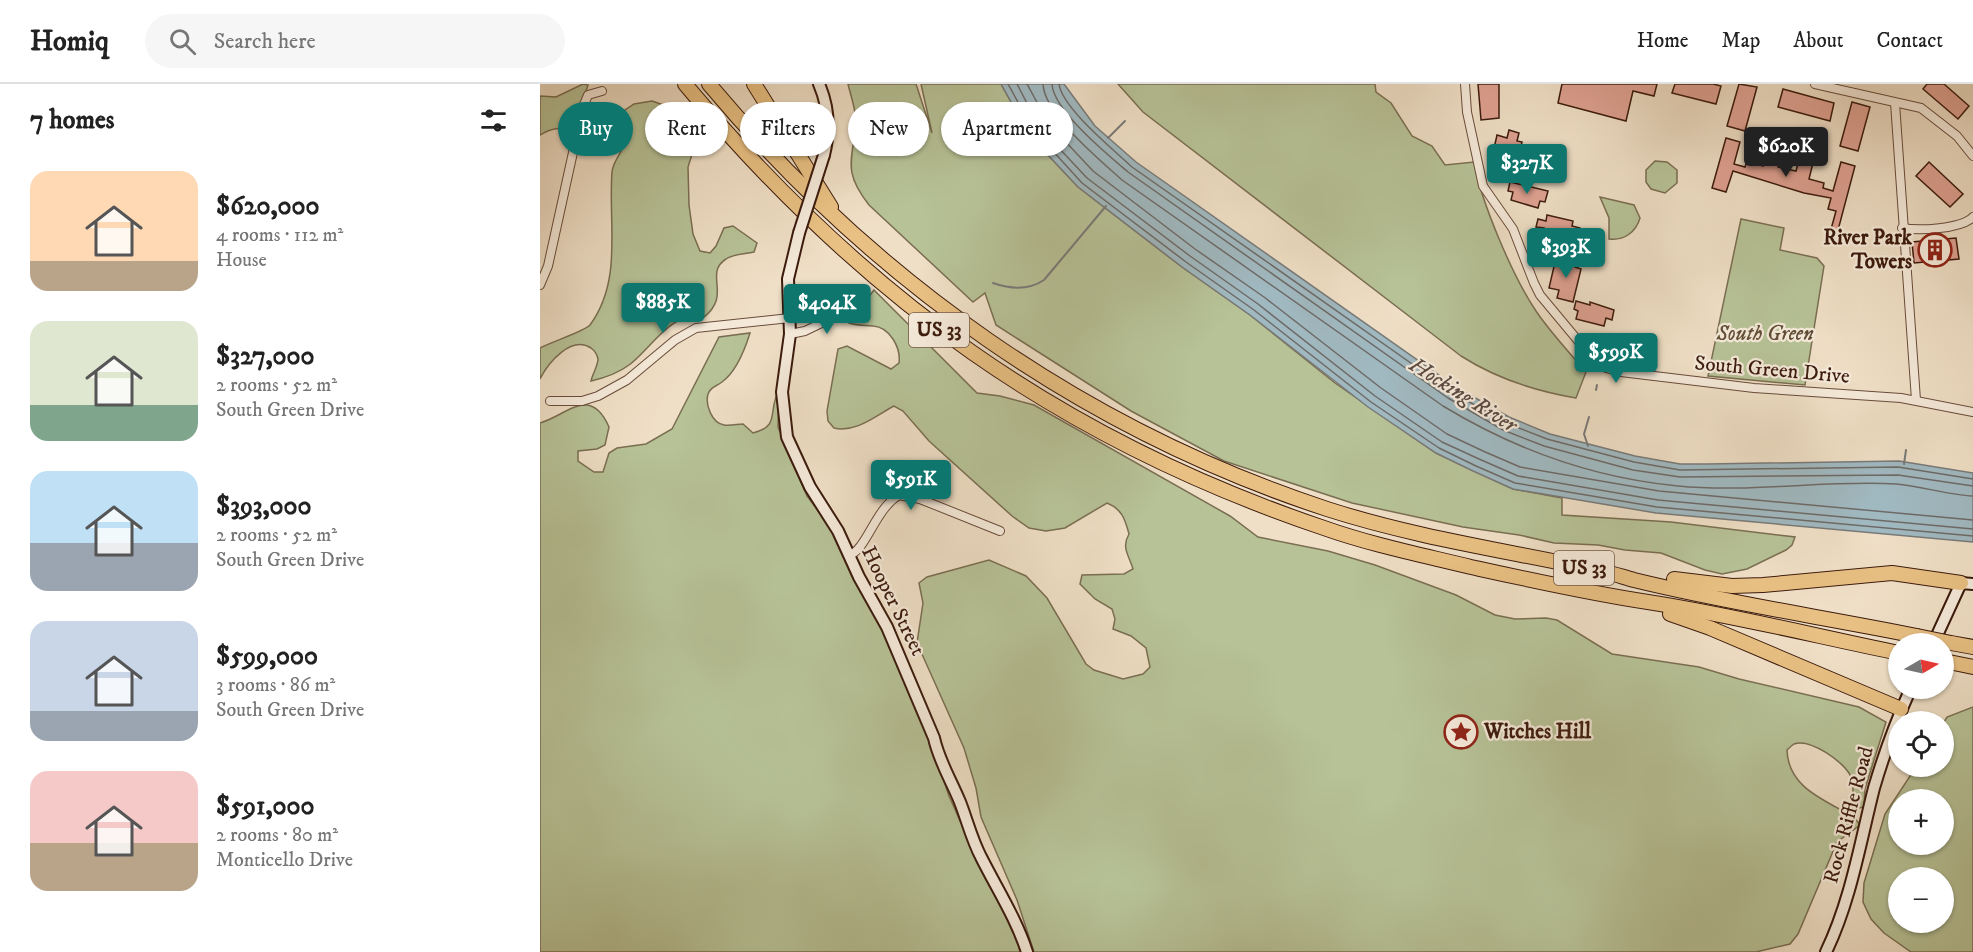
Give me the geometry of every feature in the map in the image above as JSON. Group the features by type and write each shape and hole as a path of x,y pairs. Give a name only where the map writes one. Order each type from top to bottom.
{"highway":[{"name":"US 33","path":"685,84 769,180 818,229 871,276 988,365 1079,421 1171,468 1232,494 1327,529 1407,552 1520,578 1888,651"},
{"name":"US 33","path":"709,84 796,182 846,230 903,278 992,344 1076,397 1182,453 1276,491 1416,535 1973,647"},
{"path":"754,84 846,230"},
{"path":"1604,572 1637,573 1732,586 1892,573 1967,583"},
{"path":"1626,599 1710,628 1901,709"},
{"path":"1954,663 1973,667"}],"street":[{"name":"Hooper Street","path":"819,84 828,116 828,130 824,155 798,232 788,279 790,334 782,392 787,437 810,487 838,531 886,627 934,738 938,754 958,798 969,831 981,858 1015,918 1028,952"},
{"name":"South Green Drive","path":"1465,84 1467,112 1485,191 1512,228 1540,295 1598,363 1621,372 1831,395 1916,400 1973,412"},
{"path":"1815,84 1895,103 1907,103 1927,111 1957,136 1973,156"},
{"path":"540,285 548,266 583,107 588,95 602,91"},
{"path":"1895,103 1904,223 1902,228 1916,400"},
{"path":"1902,228 1955,226 1973,218"},
{"path":"790,334 805,331 832,318 860,314"},
{"path":"550,402 582,401 598,396 627,380 675,340 696,328 790,318"},
{"path":"849,555 855,554 862,545 885,505 899,495 920,499 1000,531"},
{"path":"1939,633 1967,583"},
{"name":"Rock Riffle Road","path":"1826,952 1838,924 1874,788 1906,699"}],"green space":[{"path":"583,84 588,85 582,102 558,102 558,129 540,135 540,96 556,97"},
{"path":"848,84 916,84 922,102 853,102"},
{"path":"921,84 1001,84 1011,102 941,102 941,156 1049,156 1078,187 1182,267 1250,315 1335,383 1436,453 1513,489 1562,498 1562,515 1671,522 1795,537 1792,545 1747,569 1722,574 1661,553 1598,545 1554,543 1519,535 1463,527 1352,503 1224,461 1131,411 996,325 985,293 973,302 869,205 856,184 851,156 929,156 929,124 932,133 929,102 925,102"},
{"path":"1118,84 1375,84 1376,92 1391,103 1412,136 1432,146 1445,165 1474,162 1483,197 1499,239 1527,296 1541,319 1586,372 1576,398 1517,383 1461,356 1143,112"},
{"path":"645,102 645,156 691,156 688,167 689,205 693,234 700,251 710,253 716,246 724,228 733,226 757,243 754,252 732,256 720,265 717,271 716,301 703,318 682,319 672,325 624,368 591,381 598,362 595,351 583,345 576,345 554,359 540,379 540,348 590,325 607,289 612,251 612,172 619,156 633,156 634,104"},
{"path":"1655,161 1667,162 1677,170 1677,183 1665,193 1651,189 1646,182 1646,170"},
{"path":"1600,197 1634,205 1640,218 1629,234 1620,239 1609,239 1609,218"},
{"name":"South Green","path":"1741,219 1784,228 1780,250 1817,258 1824,266 1805,385 1708,376"},
{"path":"874,290 977,393 1000,396 1034,405 1230,516 1258,537 1328,551 1375,565 1456,595 1495,615 1515,619 1557,620 1612,654 1699,667 1739,679 1859,707 1886,722 1865,789 1864,807 1854,809 1850,775 1826,752 1801,743 1794,744 1787,750 1789,763 1801,783 1820,798 1854,817 1860,825 1837,842 1798,934 1790,944 1756,952 1034,952 1017,900 981,817 976,788 964,748 917,643 923,603 919,583 927,577 989,560 1026,576 1047,598 1086,664 1094,670 1123,679 1143,674 1150,667 1146,648 1131,636 1113,629 1115,619 1112,609 1095,599 1080,584 1082,575 1124,574 1133,569 1126,551 1129,534 1122,515 1107,503 1065,528 1046,531 1029,528 1012,516 929,441 903,411 894,406 858,426 834,428 828,421 827,411 838,349 847,346 891,369 899,363 896,345 885,330 849,323"},
{"path":"750,333 743,353 732,372 709,391 707,398 710,413 720,424 743,424 753,433 762,430 770,422 779,390 778,427 807,496 836,534 852,575 897,657 925,726 949,796 973,850 1014,924 1020,952 540,952 540,423 577,406 594,407 602,414 609,427 605,445 597,449 578,451 578,461 594,472 603,472 609,453 617,448 646,444 672,429 719,337"},
{"path":"1973,707 1973,952 1911,952 1884,933 1871,919 1863,902 1864,883 1888,809 1888,855 1954,855 1954,789 1901,789 1909,777 1954,777 1954,714"}],"water":[{"name":"Hocking River","path":"1001,84 1064,84 1095,126 1136,162 1456,387 1509,417 1550,434 1635,456 1680,464 1899,461 1973,473 1973,542 1656,513 1513,489 1473,471 1436,453 1368,407 1250,315 1182,267 1078,187 1049,156 1073,156 1073,102 1011,102"}],"building":[{"path":"1478,84 1499,84 1499,118 1481,120"},
{"path":"1562,84 1657,84 1654,96 1633,91 1626,121 1558,103"},
{"path":"1675,84 1721,86 1716,104 1672,93"},
{"path":"1739,84 1757,87 1745,131 1727,126"},
{"path":"1927,84 1944,84 1969,106 1958,119 1923,89"},
{"path":"1783,89 1834,103 1830,121 1778,107"},
{"path":"1852,102 1870,107 1858,151 1840,146"},
{"path":"1509,130 1519,133 1517,141 1522,142 1516,168 1510,167 1508,175 1498,173 1500,165 1491,162 1497,135 1507,138"},
{"path":"1726,138 1740,142 1734,164 1745,167 1747,161 1763,166 1767,150 1781,154 1778,167 1796,171 1799,159 1813,163 1809,179 1824,183 1823,188 1833,191 1841,162 1855,166 1837,234 1830,233 1836,211 1828,209 1831,198 1804,193 1733,171 1726,192 1712,188"},
{"name":"River Park Towers","path":"1929,162 1963,194 1950,207 1916,176"},
{"path":"1510,182 1548,191 1545,202 1540,201 1538,208 1511,200 1513,192 1508,191"},
{"path":"1547,215 1573,221 1572,226 1580,228 1577,239 1569,237 1567,246 1541,239 1544,228 1536,227 1538,219 1546,221"},
{"name":"River Park Towers","path":"1956,238 1959,259 1914,263 1912,242"},
{"path":"1568,256 1577,259 1575,267 1581,269 1573,302 1557,298 1559,290 1549,288 1555,262 1566,264"},
{"path":"1576,301 1590,305 1590,302 1614,310 1612,320 1606,318 1604,326 1576,319 1578,311 1574,309"}],"waterway":[{"path":"1108,138 1125,121"},
{"path":"993,283 1019,288 1032,286 1044,280 1106,206"},
{"path":"1596,390 1597,385"},
{"path":"1588,446 1584,434 1589,417"},
{"path":"1904,464 1906,450"}],"place":[{"name":"River Park Towers","path":"1935,250"},
{"name":"Witches Hill","path":"1461,732"}]}
